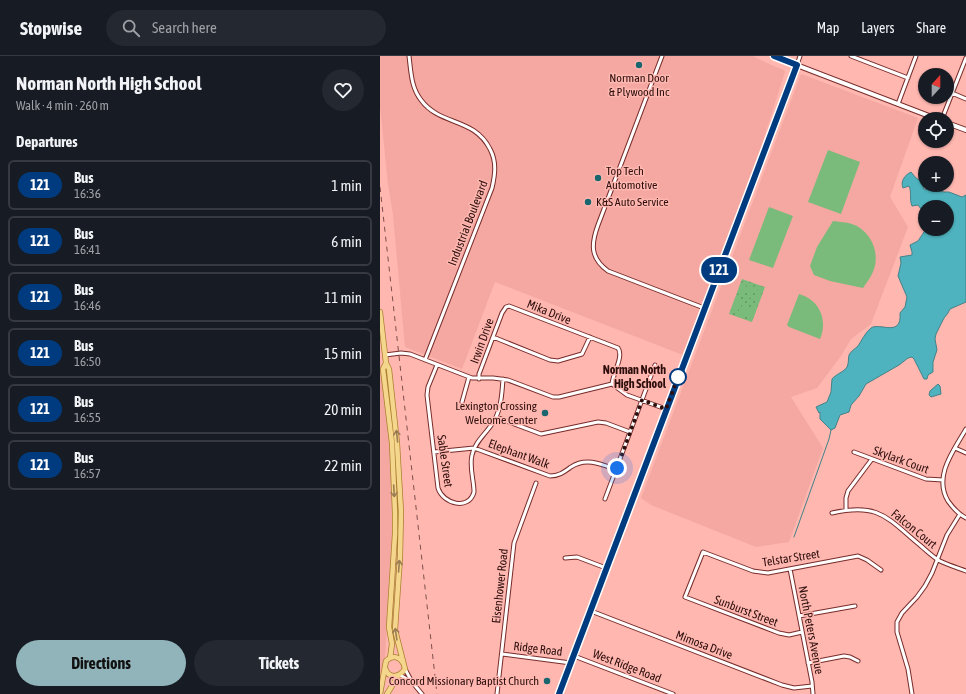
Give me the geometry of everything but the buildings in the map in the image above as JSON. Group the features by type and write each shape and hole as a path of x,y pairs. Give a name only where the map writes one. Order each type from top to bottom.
{"main road":[{"path":"380,312 386,363 389,369 399,467 401,512 395,630 405,668 387,694"},
{"path":"386,363 383,369 392,443 395,512 389,627 392,644 390,658"},
{"path":"380,694 386,661 390,658 398,657 403,663"},
{"path":"385,668 391,676 399,675"}],"street":[{"name":"Industrial Boulevard","path":"409,56 412,83 422,102 429,109 438,114 476,131 485,140 489,147 495,166 495,175 492,188 425,360"},
{"path":"662,56 596,229 593,240 593,249 599,263 608,271 704,308"},
{"path":"773,56 919,112"},
{"path":"559,694 800,56"},
{"path":"851,56 908,78"},
{"path":"898,104 916,56"},
{"path":"954,88 966,58"},
{"path":"954,94 966,99"},
{"path":"954,126 966,130"},
{"name":"Mika Drive","path":"503,310 507,306 512,306 616,347 619,350 620,356 612,384"},
{"name":"Irwin Drive","path":"479,379 503,310"},
{"path":"493,337 550,360 558,361 582,354 590,337"},
{"path":"385,355 407,354 469,377 479,379 503,379 553,397 559,397 612,384 623,393 666,409"},
{"name":"Sable Street","path":"437,365 428,387 427,395 438,488 440,493 446,499 461,504 469,501 474,494 471,458 474,448 496,417 502,397 503,379"},
{"path":"605,498 656,365"},
{"path":"462,402 469,377"},
{"path":"496,417 541,434 598,422 606,423 630,432"},
{"path":"966,429 946,465 943,480 945,495 951,506 966,518"},
{"name":"Elephant Walk","path":"434,452 474,448 550,476 560,474 577,463 585,461 594,462 617,470"},
{"path":"955,448 966,453"},
{"name":"Skylark Court","path":"854,452 926,479 943,480"},
{"path":"846,509 848,490 872,459"},
{"name":"Eisenhower Road","path":"497,694 514,543 536,483"},
{"name":"Falcon Court","path":"832,513 846,509 858,508 869,510 883,516 937,559 966,571"},
{"path":"912,694 910,677 896,626 899,616 925,586 947,535 960,514"},
{"name":"Telstar Street","path":"685,597 703,552 756,572 790,569 858,556 867,560 881,570"},
{"path":"565,558 577,557 606,568"},
{"name":"North Peters Avenue","path":"790,569 813,694"},
{"name":"Sunburst Street","path":"685,597 783,634 789,635 802,632"},
{"path":"799,616 855,606"},
{"name":"Mimosa Drive","path":"591,610 782,685 794,688 812,686"},
{"name":"Ridge Road","path":"502,654 571,662"},
{"name":"West Ridge Road","path":"574,656 673,694"},
{"path":"808,663 844,656 858,661"},
{"path":"405,668 412,682 422,694"},
{"path":"399,675 412,682"},
{"path":"657,694 659,689"}],"shaded area":[{"path":"380,56 753,56 784,70 785,72 753,172 683,355 495,282 462,369 405,347 393,215 388,184 380,106"},
{"name":"Norman North High School","path":"801,74 918,118 890,197 908,227 871,324 851,339 841,356 817,388 791,397 823,448 789,542 756,547 651,505 641,498"},
{"path":"380,359 390,448 393,494 392,556 385,657 380,688"}],"green space":[{"path":"828,150 860,162 841,214 808,202"},
{"path":"769,207 793,216 773,268 749,260"},
{"path":"833,221 850,223 858,227 864,231 872,242 876,255 876,262 872,274 863,288 830,281 814,275 810,266 817,247"},
{"path":"742,279 765,287 752,322 729,314"},
{"path":"742,282 747,284 743,296 738,294"},
{"path":"750,285 755,287 751,298 746,297"},
{"path":"758,288 763,290 759,301 754,300"},
{"path":"799,294 812,301 820,312 823,325 820,339 787,325"},
{"path":"735,300 741,302 737,313 731,311"},
{"path":"743,303 749,305 745,316 739,314"},
{"path":"751,306 757,307 753,319 747,317"}],"water":[{"path":"911,172 918,179 918,192 949,192 962,197 966,195 966,302 950,309 944,318 936,334 935,339 937,350 933,362 933,372 928,375 927,379 924,379 914,359 912,357 908,358 899,365 866,384 859,396 851,405 849,412 840,415 835,428 831,430 820,419 820,412 819,413 816,407 827,402 831,392 832,379 847,367 849,355 858,346 865,334 871,328 890,328 898,325 900,321 900,313 905,307 907,297 898,276 901,263 900,257 912,255 910,245 918,241 921,236 954,236 954,200 918,200 918,205 912,206 909,186 903,188 902,185 907,175"},
{"path":"938,384 940,386 941,394 931,397 929,395 930,391"}],"waterway":[{"path":"794,537 831,430"}],"railway":[{"path":"380,187 437,694"}],"bus line":[{"name":"121","path":"559,694 797,65 774,56"}],"place":[{"name":"Norman Door & Plywood Inc","path":"639,65"},
{"name":"Top Tech Automotive","path":"598,178"},
{"name":"K&S Auto Service","path":"588,202"},
{"name":"Norman North High School","path":"678,377"},
{"name":"Lexington Crossing Welcome Center","path":"545,413"},
{"name":"Concord Missionary Baptist Church","path":"547,681"}],"route":[{"path":"617,468 642,400 666,409 678,377"}]}
